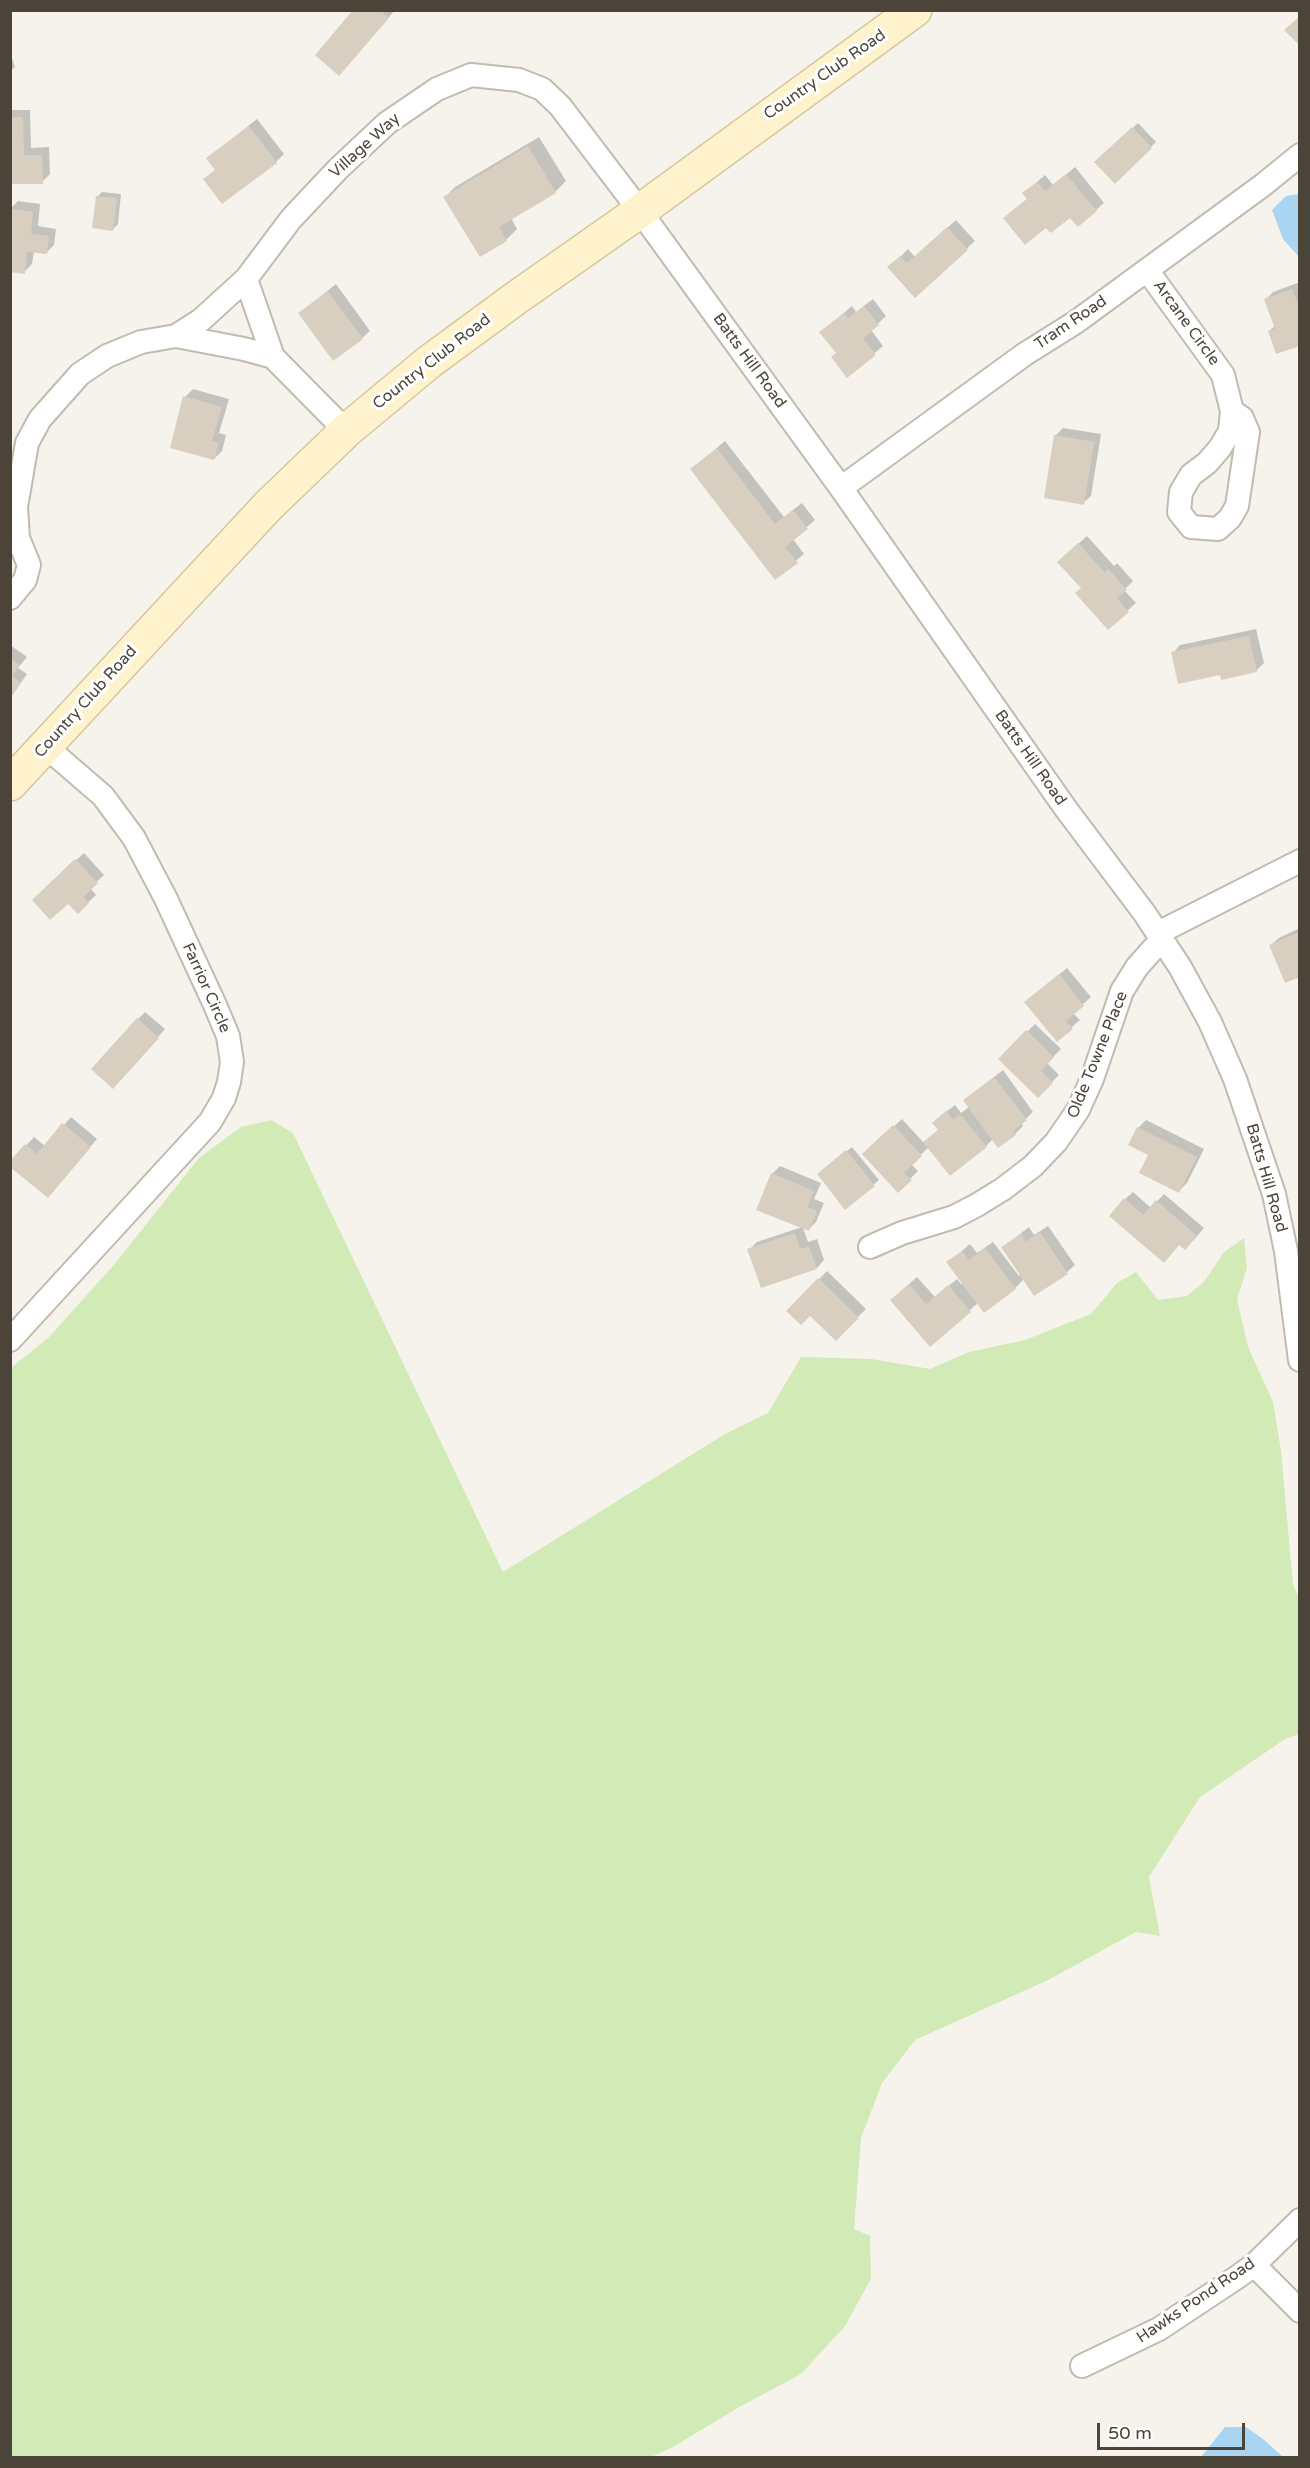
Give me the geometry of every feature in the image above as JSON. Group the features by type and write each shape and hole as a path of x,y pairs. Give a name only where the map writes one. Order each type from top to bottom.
{"street":[{"name":"Country Club Road","path":"10,784 268,506 346,431 429,362 915,10"},
{"name":"Village Way","path":"177,336 201,320 246,279 291,219 338,169 387,123 437,89 471,75 519,80 542,89 560,106 640,211"},
{"name":"Tram Road","path":"841,488 1025,354 1076,322 1263,185 1299,155"},
{"name":"Batts Hill Road","path":"640,211 841,488 1180,967 1210,1023 1235,1079 1274,1194 1286,1251 1299,1360"},
{"name":"Arcane Circle","path":"1147,270 1223,375 1232,411 1230,431 1220,448 1207,464 1191,475 1181,492 1179,512 1191,527 1218,529 1230,518 1237,506 1248,432 1242,417 1232,411"},
{"name":"Village Way","path":"246,279 273,357 346,431"},
{"name":"Village Way","path":"10,598 25,580 29,565 18,538 16,507 27,443 40,419 80,374 108,356 141,342 177,336 273,357"},
{"name":"Farrior Circle","path":"10,1340 210,1122 227,1090 232,1062 228,1036 215,1005 166,899 134,838 103,795 45,746"},
{"path":"1160,936 1299,861"},
{"name":"Olde Towne Place","path":"870,1247 902,1233 954,1217 977,1205 1004,1189 1056,1142 1069,1125 1087,1089 1122,991 1160,936"},
{"name":"Hawks Pond Road","path":"1082,2367 1159,2329 1254,2265 1299,2222"},
{"path":"1254,2265 1299,2311"}],"green space":[{"path":"271,1120 293,1133 503,1572 725,1434 768,1413 801,1357 871,1359 930,1369 969,1352 1025,1340 1091,1314 1117,1283 1136,1272 1158,1300 1187,1296 1204,1282 1224,1252 1244,1238 1247,1268 1237,1299 1248,1347 1273,1402 1281,1451 1293,1585 1299,1598 1299,1734 1285,1739 1200,1797 1149,1877 1160,1936 1136,1932 1046,1981 915,2040 882,2083 861,2138 854,2229 870,2236 871,2279 845,2326 801,2374 741,2406 673,2447 651,2457 11,2457 11,1368 49,1337 113,1266 199,1158 241,1127"}],"water":[{"path":"1300,194 1299,257 1283,239 1272,210 1286,196"},
{"path":"1225,2427 1246,2427 1283,2457 1201,2457"}],"building":[{"path":"353,10 380,10 389,18 339,76 315,55"},
{"path":"1300,16 1300,46 1284,30"},
{"path":"10,117 23,117 24,155 42,155 43,184 10,184"},
{"path":"249,126 277,163 222,204 203,179 215,170 206,158"},
{"path":"1132,127 1152,148 1115,184 1094,162"},
{"path":"528,146 556,193 499,227 507,241 480,257 443,197"},
{"path":"1066,174 1097,211 1078,227 1070,218 1051,233 1046,228 1025,245 1003,218 1027,199 1022,193 1037,182 1045,191"},
{"path":"96,196 117,198 113,231 92,228"},
{"path":"10,209 33,212 31,234 49,236 47,254 27,252 25,274 10,272"},
{"path":"947,227 968,250 915,298 887,267 900,256 907,263"},
{"path":"1292,289 1300,309 1300,346 1276,354 1268,331 1275,329 1264,299"},
{"path":"328,291 363,339 333,361 298,313"},
{"path":"864,306 879,325 863,338 876,355 847,378 831,357 836,353 819,332 844,313 848,318"},
{"path":"183,396 222,407 212,441 219,443 214,460 170,448"},
{"path":"1054,435 1094,442 1084,505 1044,498"},
{"path":"717,448 775,524 793,510 808,529 785,547 798,563 775,580 690,469"},
{"path":"1078,543 1105,573 1108,569 1127,590 1117,598 1129,612 1108,630 1075,593 1081,588 1057,562"},
{"path":"1249,636 1257,672 1221,680 1220,675 1178,684 1171,652"},
{"path":"10,658 20,665 12,676 21,683 10,696"},
{"path":"75,859 98,883 83,897 89,903 78,914 68,904 50,920 32,900"},
{"path":"1300,932 1300,977 1285,983 1269,945"},
{"path":"1059,974 1084,1006 1066,1021 1073,1029 1057,1042 1024,1002"},
{"path":"137,1018 159,1038 113,1089 91,1069"},
{"path":"1026,1030 1054,1057 1041,1071 1053,1083 1038,1098 998,1059"},
{"path":"994,1077 1027,1120 1013,1131 1016,1135 998,1148 963,1100"},
{"path":"946,1111 953,1119 960,1114 987,1147 950,1176 923,1142 938,1130 932,1123"},
{"path":"62,1123 91,1147 48,1198 10,1167 10,1161 25,1144 37,1154"},
{"path":"893,1125 922,1156 904,1173 912,1180 898,1193 862,1154"},
{"path":"1137,1127 1197,1157 1179,1193 1139,1173 1148,1155 1128,1145"},
{"path":"846,1150 875,1186 845,1210 817,1174"},
{"path":"771,1173 814,1191 807,1207 817,1211 809,1231 756,1210"},
{"path":"1124,1198 1143,1215 1156,1200 1197,1236 1185,1250 1179,1245 1164,1263 1109,1216"},
{"path":"1040,1232 1068,1274 1034,1296 1001,1247 1021,1234 1026,1242"},
{"path":"795,1233 800,1249 809,1246 817,1269 761,1288 747,1249"},
{"path":"985,1248 1016,1289 984,1313 946,1262 962,1251 969,1260"},
{"path":"818,1278 859,1318 836,1341 810,1316 801,1325 786,1311"},
{"path":"909,1284 926,1304 948,1285 971,1312 930,1347 890,1300"}]}
